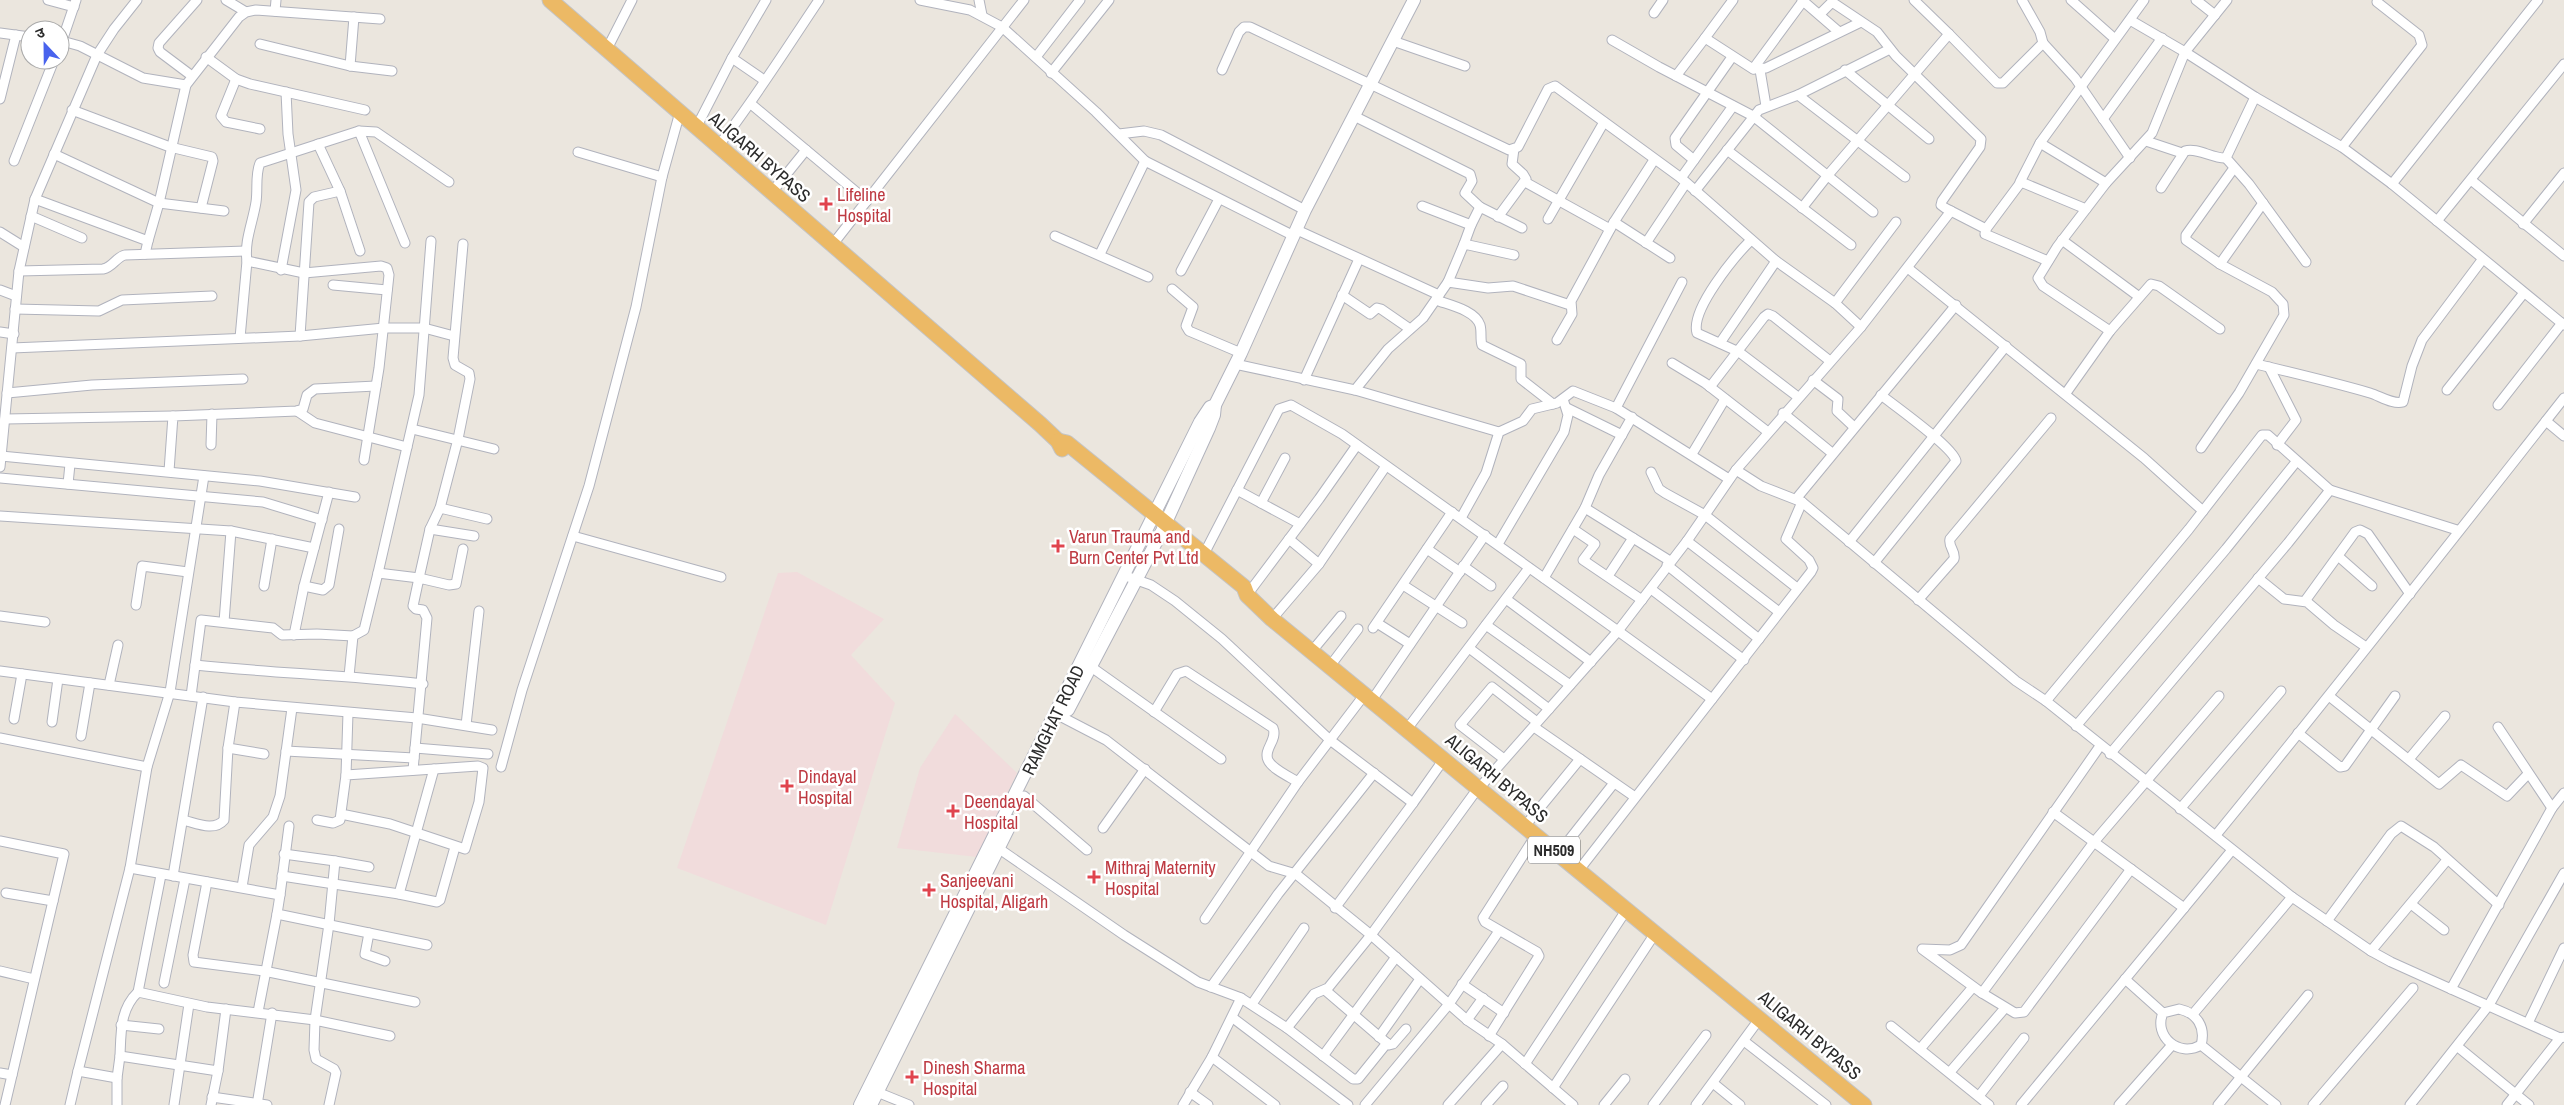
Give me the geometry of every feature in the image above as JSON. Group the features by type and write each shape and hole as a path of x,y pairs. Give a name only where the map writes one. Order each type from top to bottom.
{"highway":[{"name":"ALIGARH BYPASS","path":"550,0 1058,441 1067,443 1239,595 1246,594"},
{"name":"ALIGARH BYPASS","path":"1158,522 1244,588 1246,594 1272,619 1330,666 1363,701 1408,729 1439,765 1474,794 1531,831 1578,870 1623,917 1864,1105"}],"main road":[{"name":"RAMGHAT ROAD","path":"860,1105 1158,522 1200,422 1210,407 1215,404 1238,359 1305,210 1414,0"},
{"name":"RAMGHAT ROAD","path":"870,1105 1024,796 1060,716"}],"street":[{"path":"48,0 75,4 69,20"},
{"path":"0,467 1,436 11,362 19,270 35,199 97,55 114,29 137,0"},
{"path":"192,76 160,52 158,48 159,43 197,0"},
{"path":"226,0 246,12 275,12 380,19"},
{"path":"275,12 276,0"},
{"path":"607,49 632,0"},
{"path":"696,126 732,58 766,0"},
{"path":"719,146 751,104 764,80 819,0"},
{"path":"920,0 970,10 1002,27 1119,134 1145,161 1219,199 1359,259 1476,318 1479,323 1482,345 1521,364 1521,379 1554,404"},
{"path":"980,0 982,15"},
{"path":"833,244 1024,0"},
{"path":"1036,57 1080,0"},
{"path":"1051,73 1109,0"},
{"path":"1654,13 1663,0"},
{"path":"1676,76 1734,0"},
{"path":"1766,106 1757,70 1802,0 1839,32"},
{"path":"1914,0 1998,84 2003,83 2043,43"},
{"path":"2022,0 2040,32 2043,43 2067,68 2130,158"},
{"path":"2071,0 2116,39"},
{"path":"2048,261 1985,234 1986,228 2020,182 2040,143 2082,88 2144,0"},
{"path":"2196,0 2216,15"},
{"path":"2110,331 2040,283 2039,275 2062,240 2106,183 2146,141 2156,126 2184,52 2228,0"},
{"path":"2392,184 2538,0"},
{"path":"2342,147 2422,45 2419,35 2376,1"},
{"path":"1820,14 1832,2 1877,32 1890,49 1981,141 1942,201 1942,206 1986,228"},
{"path":"144,254 159,204 170,147 186,85 206,57 246,12"},
{"path":"350,66 354,17"},
{"path":"2130,20 2255,97 2342,147 2392,184 2523,294 2563,324 2498,405"},
{"path":"1757,70 1861,22"},
{"path":"1222,70 1239,32 1244,27 1250,27 1372,83 1509,150 1518,146 1551,86 1559,88 1683,181 1750,240 1834,303 1861,327"},
{"path":"0,33 20,36"},
{"path":"1802,208 1949,34"},
{"path":"0,99 16,35"},
{"path":"1705,38 1732,57 1757,70"},
{"path":"2103,119 2162,38"},
{"path":"1612,40 1753,116 1872,212"},
{"path":"1393,41 1465,66"},
{"path":"260,44 350,66 392,71"},
{"path":"70,46 97,55 143,78 186,85"},
{"path":"1695,192 1753,116 1766,106 1798,95 1890,49"},
{"path":"206,57 236,79 365,110"},
{"path":"1694,160 1674,141 1706,92 1732,57"},
{"path":"732,58 764,80"},
{"path":"2437,221 2564,64"},
{"path":"14,161 50,70"},
{"path":"1845,70 1929,139"},
{"path":"236,79 221,116 226,122 260,129"},
{"path":"281,270 296,190 288,134 286,92"},
{"path":"1798,95 1905,177"},
{"path":"2226,158 2255,97"},
{"path":"751,104 867,201"},
{"path":"1646,242 1694,160 1733,106"},
{"path":"72,110 170,147 212,157 213,161 201,208"},
{"path":"501,767 522,690 589,486 636,307 662,177 680,112"},
{"path":"1354,116 1470,174 1472,181 1465,193 1480,207 1522,228"},
{"path":"1548,219 1604,122"},
{"path":"1119,134 1144,131 1161,135 1305,210"},
{"path":"359,132 405,243"},
{"path":"240,338 247,261 246,251 256,200 260,163 359,132 376,132 449,182"},
{"path":"2146,141 2182,153 2191,150 2214,157 2226,158 2263,203 2306,262"},
{"path":"2040,143 2106,183"},
{"path":"318,144 340,191 360,251"},
{"path":"1498,217 1525,182 1526,176 1512,164 1514,149"},
{"path":"772,192 806,150"},
{"path":"1726,150 1851,245"},
{"path":"578,152 662,177"},
{"path":"2161,188 2182,153"},
{"path":"54,154 159,204 224,211"},
{"path":"1557,340 1572,314 1570,305 1612,225 1654,160"},
{"path":"1100,254 1145,161"},
{"path":"2201,448 2256,364 2284,315 2283,304 2272,292 2220,264 2187,242 2185,238 2234,168"},
{"path":"2524,224 2564,173"},
{"path":"2471,180 2564,256"},
{"path":"1525,182 1646,242 1670,258"},
{"path":"2020,182 2063,197 2086,209"},
{"path":"300,336 309,202 314,197 340,191"},
{"path":"35,199 148,241"},
{"path":"1181,271 1219,199"},
{"path":"2220,264 2263,203"},
{"path":"1422,206 1471,225"},
{"path":"1355,390 1372,366 1423,318 1448,282 1480,207"},
{"path":"1287,1028 1314,994 1325,990 1371,935 1474,794 1618,631 1651,589 1668,563 1687,541 1736,470 1783,413 1861,327 1951,212"},
{"path":"31,216 82,238"},
{"path":"1834,303 1896,222"},
{"path":"0,232 24,247"},
{"path":"1055,236 1100,254 1148,277"},
{"path":"1750,240 1719,276 1695,328 1701,336 1739,352 1798,398"},
{"path":"2062,240 2138,296"},
{"path":"191,696 199,624 205,619 272,628 282,635 352,636 364,630 412,430 421,380 430,241"},
{"path":"413,770 417,718 423,684 427,618 423,610 416,609 413,606 430,529 440,508 458,439 470,378 467,371 454,362 454,336 463,244"},
{"path":"1464,244 1514,254"},
{"path":"19,270 103,269 112,264 119,256 246,251"},
{"path":"1304,380 1359,259"},
{"path":"2256,364 2340,384 2396,403 2403,402 2412,366 2422,340 2437,317 2482,260"},
{"path":"247,261 281,270 304,272 381,266 387,268 389,275 384,328 364,460"},
{"path":"1720,343 1776,261"},
{"path":"1908,269 2066,393 2144,458 2203,511"},
{"path":"1448,282 1488,288 1513,286 1570,305"},
{"path":"1616,408 1682,282"},
{"path":"2066,393 2110,331 2148,286 2154,284 2220,329"},
{"path":"333,285 387,290"},
{"path":"1172,289 1193,307 1186,326 1189,331 1238,359 1304,380 1355,390 1499,432 1523,421 1532,408 1565,404 1622,435"},
{"path":"0,290 16,296"},
{"path":"2447,390 2523,294"},
{"path":"1342,295 1370,314 1377,308 1380,309 1410,329"},
{"path":"15,309 99,311 122,300 212,296"},
{"path":"1578,870 1744,660 1813,568 1809,560 1786,539 1799,501 1832,453 1956,305"},
{"path":"1710,387 1768,314 1830,361"},
{"path":"12,348 300,336 384,328 424,328 454,336"},
{"path":"0,332 14,334"},
{"path":"1849,542 2006,346"},
{"path":"0,364 11,362"},
{"path":"1672,363 1710,387 1768,432"},
{"path":"2269,367 2296,420 2278,445"},
{"path":"7,393 92,385 243,379"},
{"path":"1813,380 1838,399 1837,411 1854,427"},
{"path":"4,419 173,416 297,411 303,409 308,395 315,389 376,386"},
{"path":"1498,544 1564,432 1568,415 1565,404 1569,393 1578,391 1616,408 1729,479"},
{"path":"1874,563 1956,461 1953,454 1934,437 1881,395"},
{"path":"2216,835 2329,696 2410,594 2457,530 2564,398"},
{"path":"1692,454 1726,399"},
{"path":"1204,556 1279,409 1291,405 1357,445 1498,544 1712,699"},
{"path":"297,411 315,423 407,448"},
{"path":"1783,413 1832,453"},
{"path":"211,446 212,414"},
{"path":"169,472 173,416"},
{"path":"1544,578 1585,508 1599,475 1632,417"},
{"path":"1918,600 1954,559 1955,554 1949,544 1950,539 2051,418"},
{"path":"2546,421 2564,436"},
{"path":"412,430 458,439 494,449"},
{"path":"1461,518 1486,473 1499,432"},
{"path":"2046,701 2203,511 2259,437 2268,435 2296,462 2330,490 2457,530"},
{"path":"1246,594 1289,539 1357,445"},
{"path":"1,456 204,476 329,492 355,498"},
{"path":"1261,503 1285,458"},
{"path":"2076,726 2195,586 2296,462"},
{"path":"68,484 70,464"},
{"path":"1272,619 1319,564 1386,466"},
{"path":"1736,470 1761,486 1799,501 2016,681 2046,701 2145,783 2216,835 2232,850 2292,897 2372,951 2489,1006 2562,1037 2507,1105"},
{"path":"1651,472 1656,483 1665,493 1705,515 1797,588"},
{"path":"70,1105 130,868 147,767 170,692 204,476"},
{"path":"0,478 263,502 322,520"},
{"path":"1237,490 1300,524"},
{"path":"2110,754 2330,490"},
{"path":"294,635 304,586 329,492"},
{"path":"440,508 487,519"},
{"path":"1585,508 1633,538 1668,563 1759,639"},
{"path":"1410,644 1375,625 1452,512"},
{"path":"0,516 231,531 314,548"},
{"path":"304,586 323,590 330,585 339,529"},
{"path":"430,529 474,536"},
{"path":"1573,529 1595,544 1584,560 1642,600"},
{"path":"2305,601 2355,532 2360,530 2364,531 2410,594"},
{"path":"224,622 231,531"},
{"path":"1206,919 1298,782 1330,740 1410,644 1485,535"},
{"path":"573,536 721,577"},
{"path":"1608,576 1633,538"},
{"path":"264,586 272,539"},
{"path":"1289,539 1319,564"},
{"path":"1687,541 1779,612"},
{"path":"378,573 418,578 449,585 456,584 463,549"},
{"path":"1427,549 1491,586"},
{"path":"2338,556 2372,586"},
{"path":"136,605 142,566 188,572"},
{"path":"1408,729 1529,568"},
{"path":"1129,577 1150,585 1175,601 1222,639 1330,740 1413,803"},
{"path":"2258,578 2284,599 2305,601 2366,648"},
{"path":"1403,585 1462,624"},
{"path":"1651,589 1744,660"},
{"path":"1506,599 1591,662"},
{"path":"466,725 479,611"},
{"path":"0,616 45,622"},
{"path":"1312,651 1341,616"},
{"path":"1486,625 1570,685"},
{"path":"1330,666 1358,629"},
{"path":"349,676 352,636"},
{"path":"109,685 118,645"},
{"path":"1469,648 1549,708"},
{"path":"1086,664 1221,759"},
{"path":"195,665 291,674 349,676 423,684"},
{"path":"0,671 235,702 417,718 492,730"},
{"path":"1154,712 1177,674 1186,671 1273,728 1274,737 1267,753 1268,759 1271,764 1298,782"},
{"path":"14,719 22,674"},
{"path":"52,722 58,679"},
{"path":"81,736 90,683"},
{"path":"1504,760 1460,725 1492,687 1535,725 1635,797"},
{"path":"2180,809 2281,691"},
{"path":"1982,993 2094,842 2219,696"},
{"path":"2329,696 2440,784 2456,769 2463,766 2505,796 2510,795 2528,774"},
{"path":"2298,734 2342,767 2347,764 2395,696"},
{"path":"173,876 203,697"},
{"path":"183,820 214,827 220,825 224,820 228,748 235,702"},
{"path":"242,888 249,845 266,827 276,809 292,708"},
{"path":"317,820 337,822 342,814 346,775 348,713"},
{"path":"1060,716 1106,740 1269,866 1296,874 1335,908 1371,935 1467,1020 1502,1044 1573,1105"},
{"path":"2409,759 2445,716"},
{"path":"2498,727 2552,808"},
{"path":"0,738 147,767"},
{"path":"2100,746 1961,945 1950,950 1922,949 2005,1008 2015,1013 2024,1012 2131,869"},
{"path":"228,748 264,754"},
{"path":"415,748 488,754"},
{"path":"286,750 414,758"},
{"path":"1489,1036 1540,956 1537,952 1485,922 1484,914 1531,831 1580,759"},
{"path":"1335,908 1439,765"},
{"path":"342,814 416,832 463,850 467,847 479,802 483,768 478,766 346,775"},
{"path":"399,894 434,769"},
{"path":"1103,828 1145,769"},
{"path":"1211,987 1278,894 1296,874 1374,773"},
{"path":"1558,854 1614,783"},
{"path":"2452,989 2552,808 2564,793"},
{"path":"1024,796 1087,850"},
{"path":"2053,812 2184,908"},
{"path":"258,1012 264,971 277,914 284,854 290,826"},
{"path":"2327,921 2398,826 2407,828 2421,838 2499,905"},
{"path":"0,841 64,854 5,1105"},
{"path":"282,876 399,894 433,902 440,900 455,847"},
{"path":"998,848 1124,935 1198,982 1252,1004 1355,1080 1387,1043"},
{"path":"2021,1105 2232,850"},
{"path":"284,854 369,867"},
{"path":"2372,951 2448,860"},
{"path":"329,1105 336,1073 334,1069 316,1059 314,1050 315,1020 334,885 335,861"},
{"path":"130,868 280,895"},
{"path":"2410,1105 2489,1006 2564,873"},
{"path":"117,1105 121,1025 128,1002 138,992 161,875"},
{"path":"164,983 185,879"},
{"path":"207,882 193,955 194,962 264,971 415,1002"},
{"path":"6,893 53,901"},
{"path":"2193,1014 2292,897"},
{"path":"2411,904 2444,930"},
{"path":"277,914 427,945"},
{"path":"1525,1064 1623,917"},
{"path":"1252,1004 1304,928"},
{"path":"1365,1105 1449,1004 1499,930"},
{"path":"370,934 364,954 385,961"},
{"path":"1554,1088 1652,938"},
{"path":"2528,1023 2564,948"},
{"path":"1323,1056 1396,957"},
{"path":"0,971 34,979"},
{"path":"2125,979 2163,1013"},
{"path":"1378,1036 1420,980"},
{"path":"1462,984 1504,1013"},
{"path":"1920,1049 1973,986"},
{"path":"2313,1105 2413,988"},
{"path":"1325,990 1387,1043 1393,1044 1406,1029"},
{"path":"138,992 189,1004 272,1013 390,1036"},
{"path":"2218,1105 2308,995"},
{"path":"1183,1105 1212,1057 1233,1018 1241,998"},
{"path":"1467,1020 1483,998"},
{"path":"174,1105 189,1004"},
{"path":"226,1008 212,1101 267,1105"},
{"path":"1950,1072 2005,1008"},
{"path":"2163,1013 2179,1009 2193,1014 2202,1029 2201,1045"},
{"path":"257,1104 272,1013"},
{"path":"2163,1013 2160,1020 2161,1029 2172,1045 2189,1050 2201,1045"},
{"path":"1233,1018 1348,1105"},
{"path":"1696,1105 1758,1022"},
{"path":"121,1025 158,1029"},
{"path":"1891,1026 1989,1105"},
{"path":"1653,1105 1706,1035"},
{"path":"1747,1037 1826,1105"},
{"path":"1979,1096 2024,1038"},
{"path":"1448,1105 1502,1044"},
{"path":"2119,1105 2172,1045"},
{"path":"2201,1045 2276,1105"},
{"path":"2458,1047 2529,1105"},
{"path":"120,1056 218,1071"},
{"path":"1212,1057 1275,1105"},
{"path":"78,1071 117,1078"},
{"path":"0,1073 12,1075"},
{"path":"1604,1105 1625,1079"},
{"path":"1713,1083 1740,1105"},
{"path":"1486,1105 1503,1086"},
{"path":"877,1092 909,1105"},
{"path":"1190,1092 1208,1105"}],"shaded area":[{"name":"Dindayal Hospital","path":"797,572 884,619 851,655 895,703 826,925 677,868 778,573"},
{"name":"Deendayal Hospital","path":"955,714 1017,773 977,857 897,848 920,768"}],"place":[{"name":"Lifeline Hospital","path":"826,204"},
{"name":"Varun Trauma and Burn Center Pvt Ltd","path":"1058,546"},
{"name":"Dindayal Hospital","path":"787,786"},
{"name":"Deendayal Hospital","path":"953,811"},
{"name":"Mithraj Maternity Hospital","path":"1094,877"},
{"name":"Sanjeevani Hospital, Aligarh","path":"929,890"},
{"name":"Dinesh Sharma Hospital","path":"912,1077"}]}
